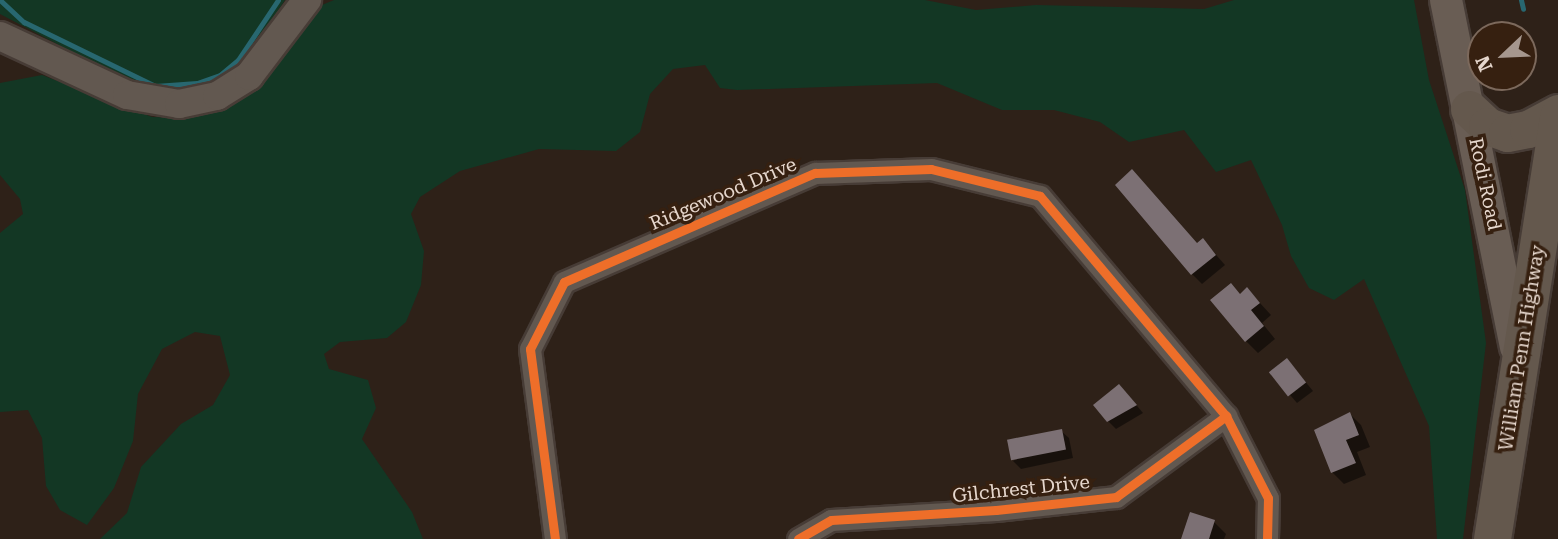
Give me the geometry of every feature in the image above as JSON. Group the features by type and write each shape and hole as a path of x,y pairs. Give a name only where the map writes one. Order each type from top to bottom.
{"highway":[{"path":"1469,109 1487,126 1507,133 1528,129 1558,114"},
{"name":"William Penn Highway","path":"1492,539 1558,114"}],"main road":[{"name":"Rodi Road","path":"1446,0 1519,369"}],"street":[{"path":"0,36 127,95 179,104 217,96 249,76 307,0"},
{"name":"Ridgewood Drive","path":"555,539 530,349 564,282 815,173 931,169 1040,196 1226,416 1268,498 1267,539"},
{"name":"Gilchrest Drive","path":"798,539 831,520 996,510 1115,497 1226,416"}],"green space":[{"path":"0,0 285,0 241,66 203,88 143,89 0,14"},
{"path":"334,0 925,0 976,10 1036,5 1204,9 1234,0 1414,0 1429,80 1465,190 1486,343 1463,539 1437,539 1429,426 1364,279 1334,300 1309,288 1291,256 1282,225 1251,160 1216,172 1184,130 1129,142 1100,122 1054,110 1002,110 937,83 737,90 720,88 705,65 673,69 650,94 640,132 616,151 539,149 460,171 420,197 411,214 424,251 421,285 406,322 387,338 340,342 324,354 329,369 368,380 376,408 362,439 412,512 423,539 100,539 127,513 141,467 181,424 213,405 230,375 220,336 195,332 162,349 138,394 133,441 114,488 87,525 60,510 46,486 42,438 28,410 0,412 0,233 23,214 20,199 0,175 0,83 42,75 152,117 186,118 232,105 271,72 322,5"}],"building":[{"path":"1132,169 1197,243 1203,238 1216,255 1191,275 1115,185"},
{"path":"1231,283 1240,294 1247,287 1260,303 1251,310 1264,326 1245,342 1210,300"},
{"path":"1287,358 1306,382 1288,397 1269,372"},
{"path":"1119,384 1137,405 1107,422 1093,405"},
{"path":"1350,412 1359,435 1346,440 1356,463 1331,473 1314,430"},
{"path":"1062,429 1066,450 1011,460 1007,440"},
{"path":"1190,512 1215,520 1209,539 1181,539"}],"waterway":[{"path":"0,0 24,22 155,86 197,83 220,75 238,60 278,0"},
{"path":"1521,0 1523,9"}],"cycle path":[{"path":"555,539 530,349 564,282 815,173 931,169 1040,196 1226,416 1268,498 1267,539"},
{"path":"798,539 831,520 996,510 1116,497 1226,416"}]}
